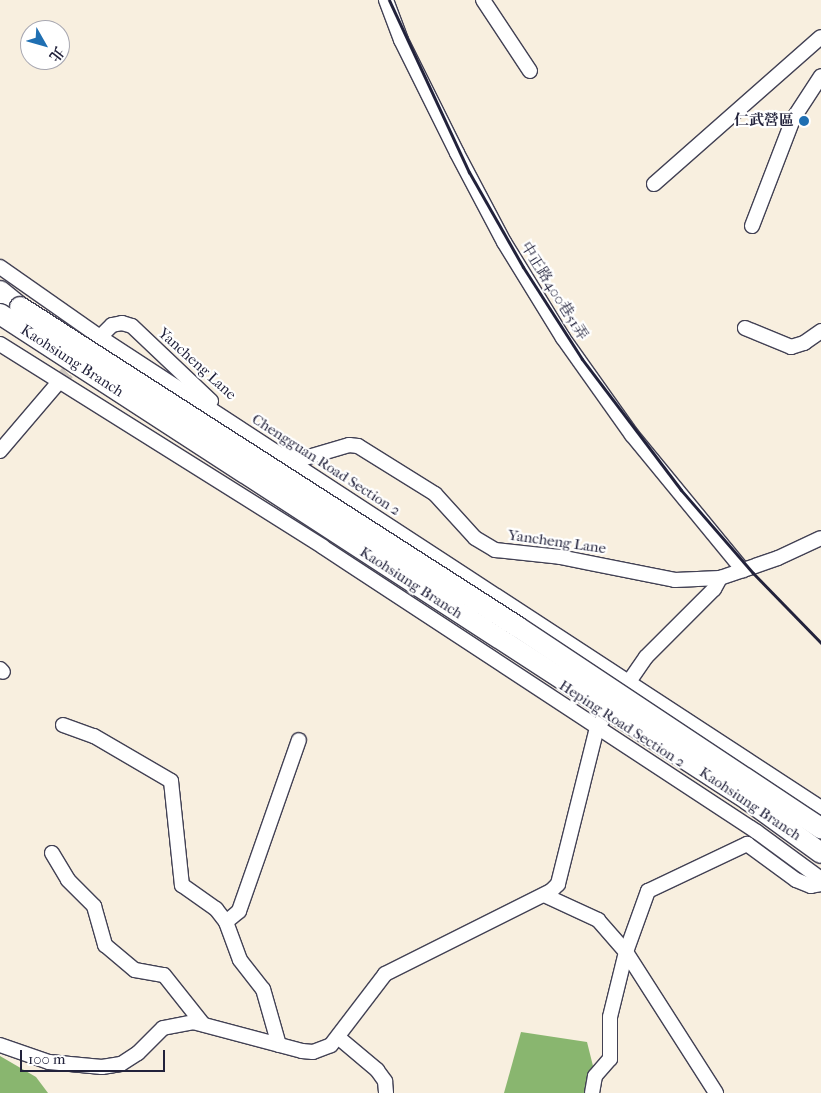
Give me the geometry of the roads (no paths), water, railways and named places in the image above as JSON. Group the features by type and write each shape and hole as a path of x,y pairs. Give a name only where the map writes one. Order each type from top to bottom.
{"highway":[{"name":"Kaohsiung Branch","path":"0,292 20,307 518,627 821,828"},
{"name":"Kaohsiung Branch","path":"0,314 748,800 821,853"}],"street":[{"name":"中正路400巷51弄","path":"386,0 401,40 457,153 504,242 553,322 632,435 743,570"},
{"path":"483,0 530,71"},
{"path":"654,184 821,37"},
{"path":"752,226 793,119 821,76"},
{"name":"Chengguan Road Section 2","path":"0,268 100,337 632,682"},
{"name":"Yancheng Lane","path":"100,337 112,325 122,323 132,326 213,403 294,456 305,458 349,445 358,446 435,494 475,538 495,550 560,557 675,580 720,578 821,538"},
{"path":"745,328 792,347 804,343 821,331"},
{"path":"0,344 58,383 0,451"},
{"name":"Heping Road Section 2","path":"58,383 323,547 477,651 757,832 821,878"},
{"path":"0,1045 49,1062 78,1067 121,1064 138,1053 163,1028 182,1022 204,1024 279,1045 313,1052 339,1038 385,974 544,894 558,884 562,876 597,728 632,682 646,657 714,589 720,578"},
{"path":"632,682 821,808"},
{"path":"62,725 94,736 171,781 182,884 216,909 226,922 240,960 263,989 279,1045"},
{"path":"226,922 239,911 299,740"},
{"path":"592,1093 595,1076 610,1059 610,1017 626,952 648,890 742,844 753,847 796,880 811,886 821,884"},
{"path":"52,853 68,880 94,906 105,945 135,970 164,975 204,1024"},
{"path":"544,894 598,920 626,952 716,1093"},
{"path":"339,1038 377,1070 385,1081 386,1093"}],"tunnel":[{"path":"58,383 100,337"}],"railway":[{"path":"389,0 469,172 523,267 582,359 681,490 753,573 821,643"}],"place":[{"name":"仁武營區","path":"804,121"}]}
